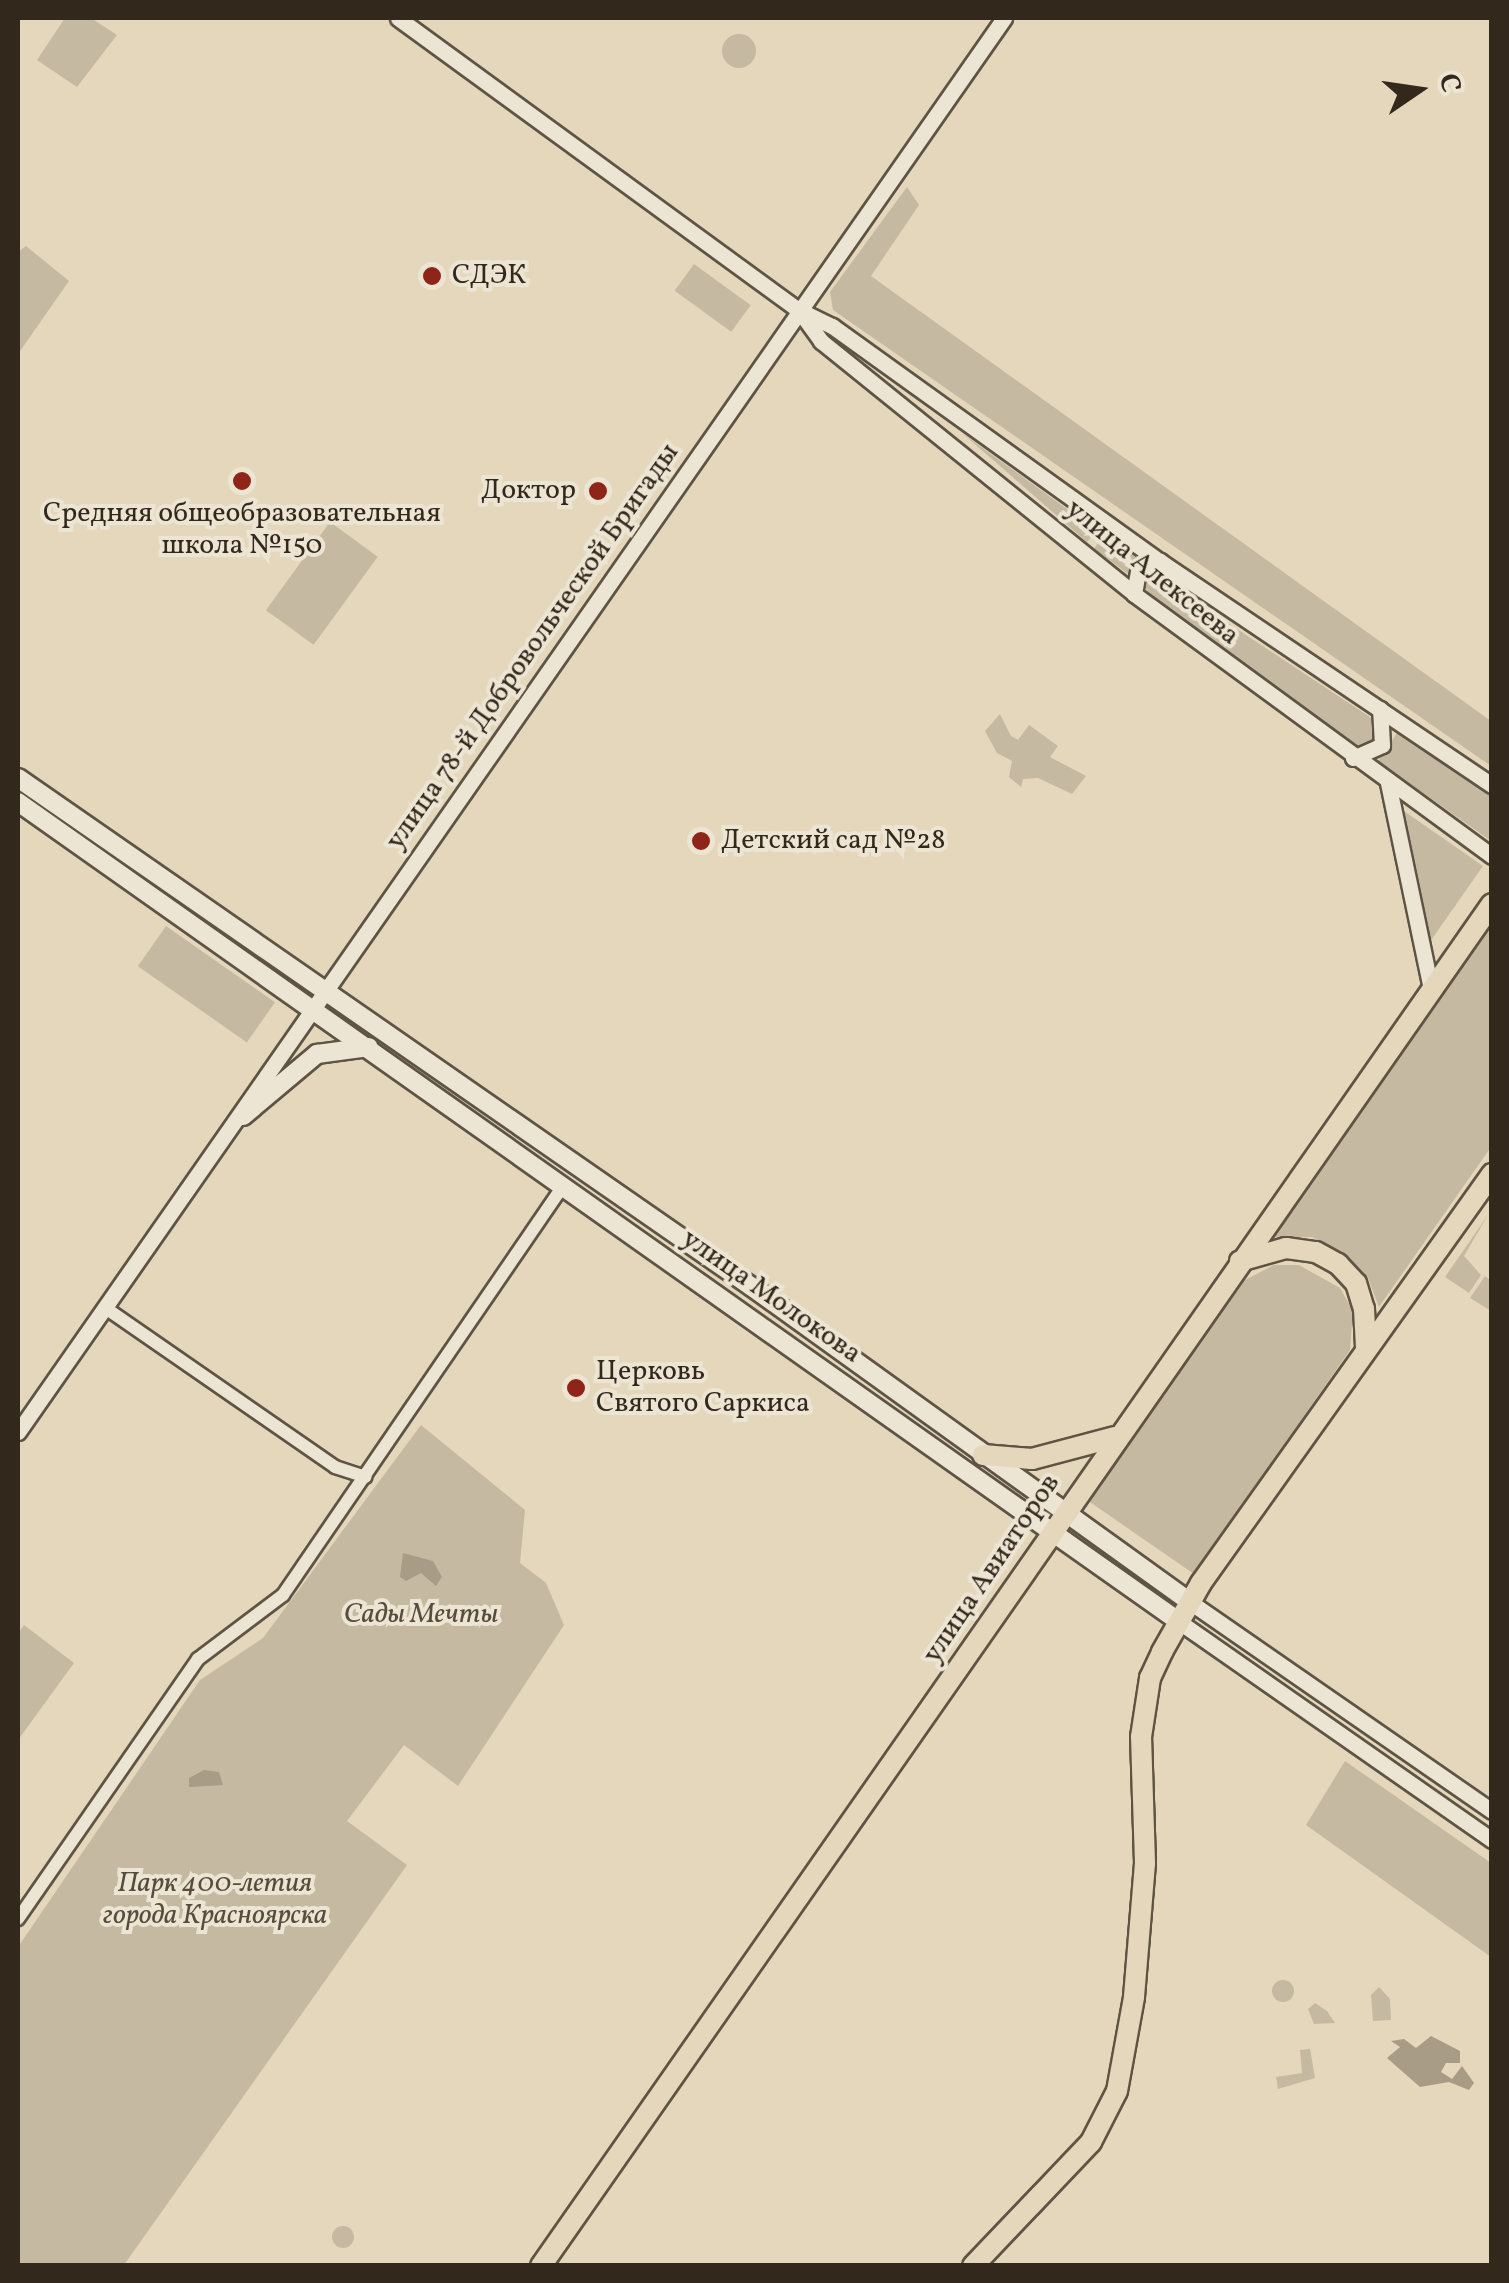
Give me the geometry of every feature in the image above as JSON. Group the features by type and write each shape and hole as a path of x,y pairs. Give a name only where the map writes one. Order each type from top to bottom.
{"main road":[{"name":"улица Молокова","path":"18,778 323,988 1190,1602"},
{"name":"улица Молокова","path":"18,802 315,1008 1178,1621"},
{"name":"улица Авиаторов","path":"541,2266 1114,1438 1492,904"},
{"path":"243,1116 317,1054 370,1047"},
{"path":"973,2266 1091,2142 1117,2091 1134,1996 1145,1863 1141,1737 1150,1678 1190,1602 1492,1174"},
{"path":"1240,1261 1286,1248 1316,1252 1338,1264 1356,1284 1364,1308 1365,1349"},
{"path":"983,1456 1032,1459 1114,1438"}],"street":[{"name":"улица Алексеева","path":"398,18 798,309 832,326 1160,561 1492,785"},
{"name":"улица 78-й Добровольческой Бригады","path":"18,1432 243,1116 315,1008 323,988 1004,18"},
{"name":"улица Алексеева","path":"798,309 822,341 1134,594 1353,758 1492,856"},
{"path":"1134,594 1139,566 1160,561"},
{"path":"1353,758 1382,745 1379,708"},
{"path":"1388,783 1431,988"},
{"path":"18,1919 187,1673 283,1595 564,1185"},
{"path":"107,1308 335,1467 352,1468 365,1477"},
{"name":"улица Молокова","path":"1190,1602 1492,1810"},
{"name":"улица Молокова","path":"1178,1621 1492,1840"}],"green space":[{"path":"65,18 91,18 117,35 77,87 37,60"},
{"path":"739,34 751,39 756,51 751,63 739,68 727,63 722,51 727,39"},
{"path":"907,187 919,205 871,276 1491,721 1491,766 833,310 830,292"},
{"path":"26,246 69,281 18,354 18,252"},
{"path":"694,264 751,305 731,332 675,291"},
{"path":"962,433 1096,530 1096,531 1087,542"},
{"path":"330,522 378,557 314,645 266,610"},
{"path":"1105,534 1140,560 1129,575 1094,548"},
{"path":"1151,572 1376,721 1379,742 1358,751 1260,682 1154,598 1142,584"},
{"path":"1000,714 1011,736 1018,740 1029,725 1058,746 1050,757 1086,776 1072,794 1038,778 1023,779 1021,787 1009,777 1012,761 997,753 985,731"},
{"path":"1399,730 1491,796 1491,841 1378,761"},
{"path":"1401,809 1483,866 1427,946"},
{"path":"1491,923 1491,1147 1379,1307 1368,1278 1342,1253 1312,1237 1274,1237"},
{"path":"166,926 275,1002 247,1042 138,966"},
{"path":"1488,1215 1464,1256 1481,1275 1469,1293 1445,1277"},
{"path":"1274,1265 1299,1265 1340,1288 1353,1311 1350,1350 1194,1574 1087,1500 1245,1280"},
{"path":"1485,1276 1491,1281 1491,1311 1470,1298"},
{"name":"Парк 400-летия города Красноярска","path":"421,1425 525,1510 520,1563 546,1583 564,1625 458,1786 404,1745 347,1821 407,1865 124,2265 18,2266 18,1947 200,1680 263,1638"},
{"path":"24,1625 74,1663 18,1740 18,1634"},
{"path":"1345,1761 1491,1863 1491,1957 1306,1825"},
{"path":"1283,1980 1291,1983 1291,1999 1283,2002 1275,1999 1272,1991 1275,1983"},
{"path":"1379,1987 1390,1999 1391,2020 1373,2021 1371,1995"},
{"path":"1315,2003 1335,2023 1314,2024 1308,2009"},
{"path":"1310,2049 1315,2078 1278,2089 1276,2077 1302,2073 1300,2050"},
{"path":"343,2226 351,2229 351,2245 343,2248 335,2245 332,2237 335,2229"}],"shaded area":[{"path":"403,1553 433,1561 442,1577 436,1586 421,1573 406,1581 400,1577"},
{"path":"204,1770 219,1772 223,1785 189,1787 189,1778"},
{"path":"1431,2036 1460,2051 1460,2063 1446,2063 1441,2072 1452,2079 1462,2066 1474,2083 1469,2090 1449,2082 1420,2087 1387,2058 1400,2047 1391,2041 1404,2039 1416,2048"}],"place":[{"name":"СДЭК","path":"432,276"},
{"name":"Средняя общеобразовательная школа №150","path":"242,481"},
{"name":"Доктор","path":"598,491"},
{"name":"Детский сад №28","path":"701,841"},
{"name":"Церковь Святого Саркиса","path":"576,1388"}],"park label":[{"name":"Сады Мечты","path":"421,1615"}]}
